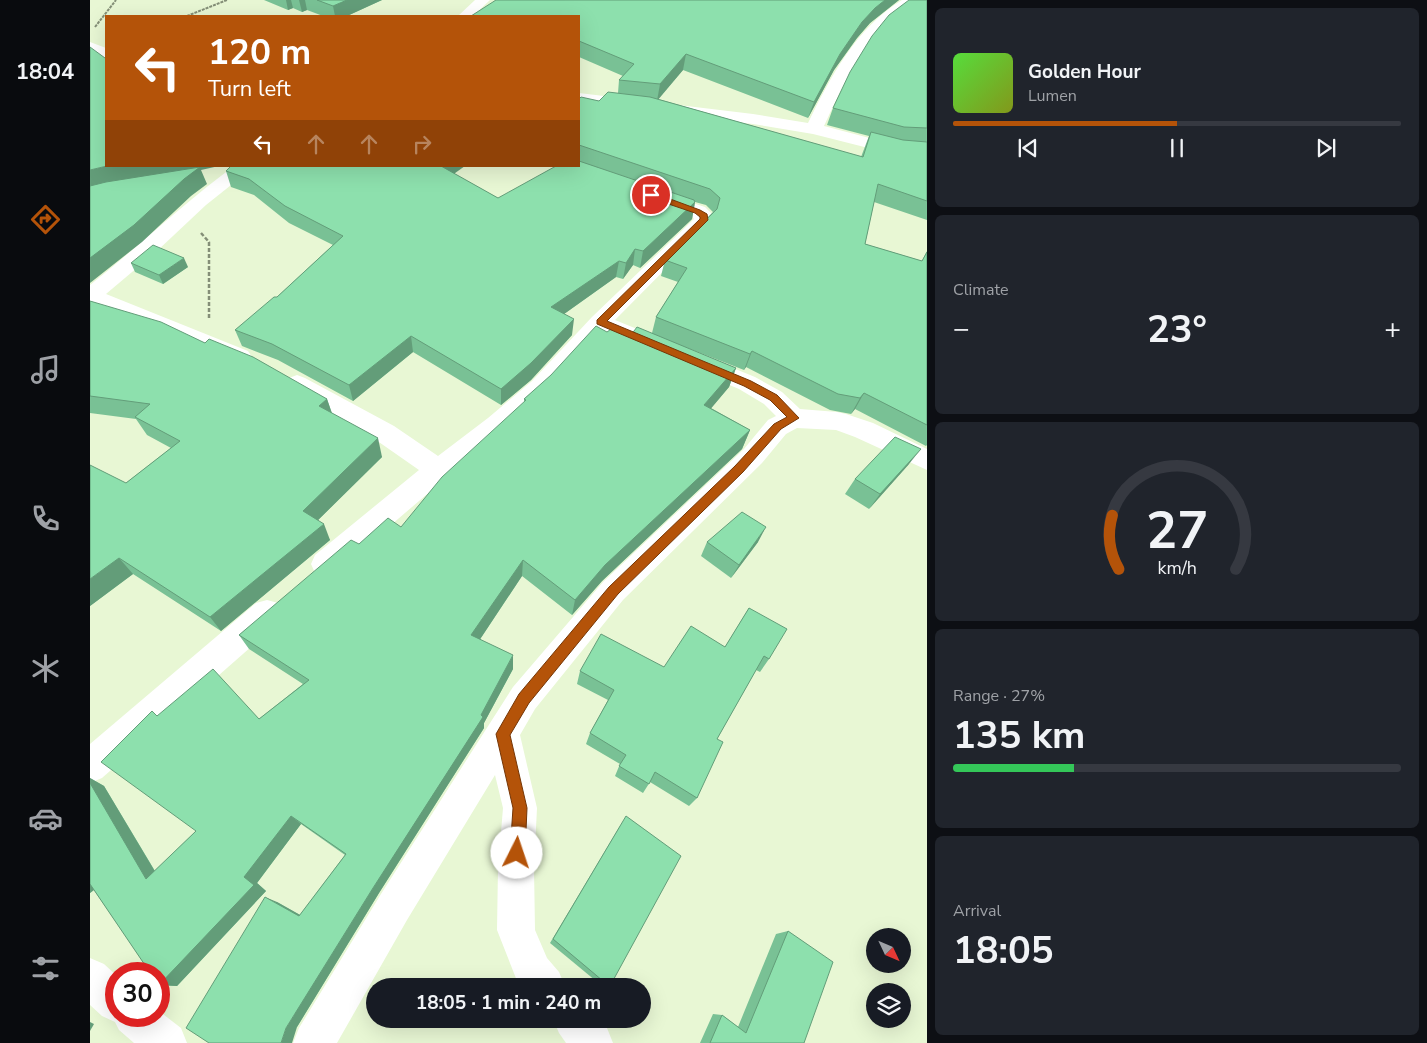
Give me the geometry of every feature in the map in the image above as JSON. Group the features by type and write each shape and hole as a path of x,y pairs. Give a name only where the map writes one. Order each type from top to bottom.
{"street":[{"path":"466,15 484,0"},
{"path":"814,129 834,87 853,57 889,13 906,1"},
{"path":"90,47 105,53"},
{"path":"580,98 753,119 814,129 896,150 927,152"},
{"path":"200,179 222,175 243,167"},
{"path":"245,167 198,201 150,247 90,296 269,369 384,434 438,470"},
{"path":"305,580 438,470 497,425 540,387 600,322 704,220 704,216 698,211 632,188"},
{"path":"600,322 747,383 773,398 794,418"},
{"path":"314,1043 394,907 524,698 613,591 732,476 777,426 794,418 837,421 864,430 927,460"},
{"path":"93,761 283,598"},
{"path":"503,734 520,808 516,868 516,930 532,972 538,978"},
{"path":"90,978 105,992"},
{"path":"146,1027 166,1043"},
{"path":"580,1028 592,1043"}],"path":[{"path":"90,33 116,0"},
{"path":"189,15 227,0"},
{"path":"198,201 192,220 209,242 210,345"}],"building":[{"path":"317,0 347,0 333,6"},
{"path":"496,0 885,0 862,22 840,54 814,102 686,54 660,84 619,80 634,64 580,41 580,15 473,15"},
{"path":"909,0 927,0 927,128 904,127 833,108 850,72 872,36 889,15"},
{"path":"90,47 105,58 105,166 90,170"},
{"path":"608,92 650,97 863,157 871,132 903,140 927,142 927,201 878,184 865,244 922,261 927,252 927,425 864,393 860,398 838,394 752,351 750,354 656,317 687,268 665,260 717,209 720,198 710,189 580,145 580,98 599,101"},
{"path":"580,161 694,200 695,202 643,251 635,249 626,263 619,261 551,307 574,319 531,363 501,389 411,336 349,385 272,344 235,330 274,297 277,297 343,236 285,206 249,179 226,171 230,167 443,167 498,198 554,167 580,167"},
{"path":"200,167 184,179 134,225 90,258 90,186"},
{"path":"153,245 184,258 159,275 131,263"},
{"path":"90,301 161,322 205,343 209,339 253,357 327,399 319,406 378,438 303,511 324,524 210,617 119,558 90,579 90,465 126,483 180,441 135,417 150,404 90,396"},
{"path":"596,326 607,332 614,327 631,335 637,327 736,368 704,405 750,430 605,565 575,600 523,560 471,635 513,655 481,715 483,717 286,1028 281,1043 209,1043 186,1028 265,897 299,916 346,854 291,816 244,877 254,885 170,973 170,962 143,962 90,884 90,783 146,879 196,831 101,762 152,711 157,716 213,669 259,719 309,680 239,635 351,540 359,544 388,518 401,527 442,477 551,375"},
{"path":"895,437 921,449 880,494 855,479"},
{"path":"742,512 766,527 739,565 707,542"},
{"path":"749,608 787,629 769,659 764,656 717,739 723,742 697,798 655,772 649,784 619,766 626,755 590,733 614,690 580,671 601,634 664,667 691,626 725,647"},
{"path":"626,816 681,856 614,978 599,978 553,939"},
{"path":"788,931 833,962 804,1043 710,1043 722,1015 746,1033"}],"route":[{"path":"517,853 520,808 503,734 524,698 613,591 670,538 752,456 777,426 794,418 773,398 747,383 600,322 704,220 704,216 698,211 651,195"}]}
